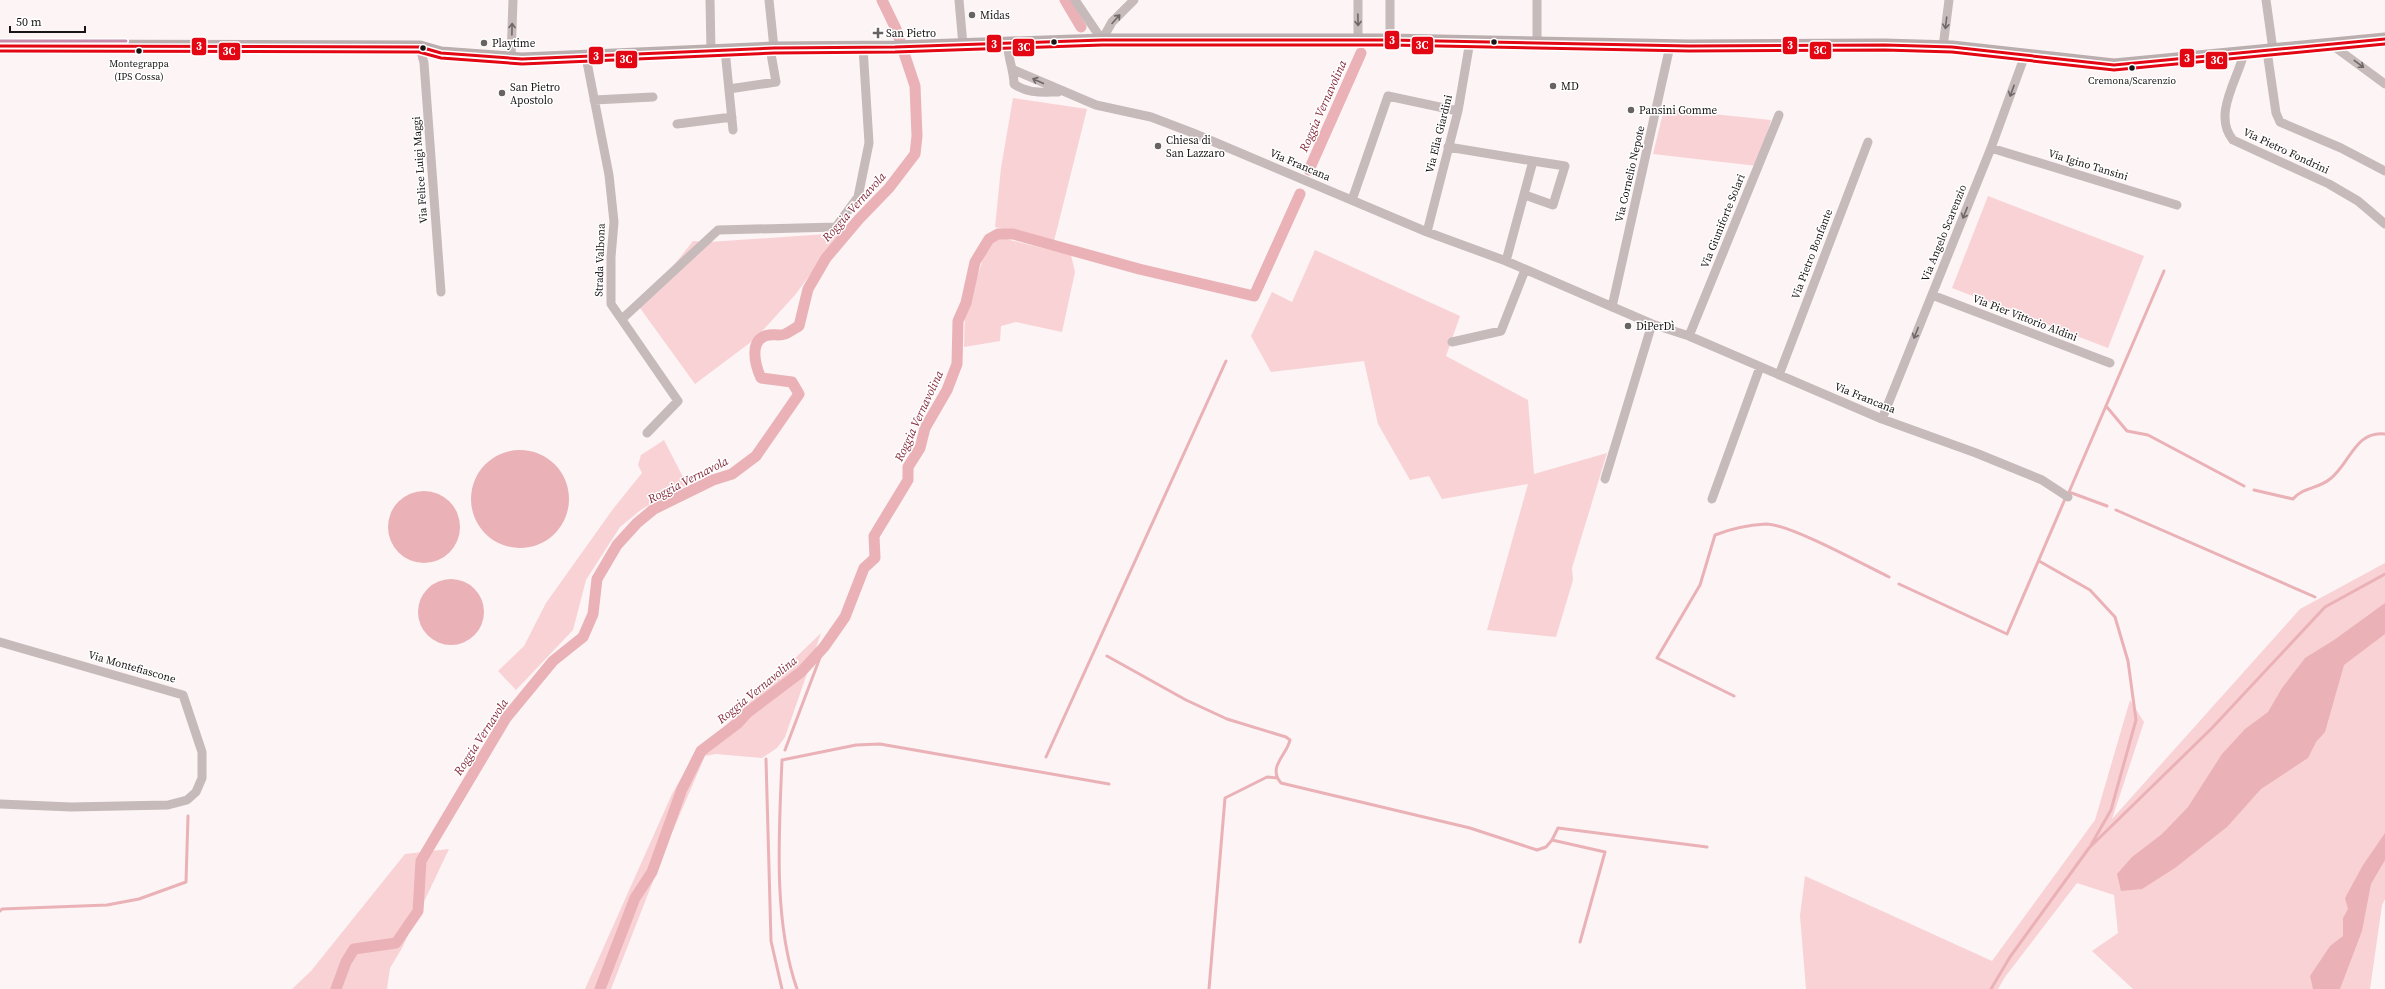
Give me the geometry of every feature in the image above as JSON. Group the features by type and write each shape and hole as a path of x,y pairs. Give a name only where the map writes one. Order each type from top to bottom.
{"main road":[{"path":"0,46 420,47 441,53 511,58 586,57 772,48 895,47 1102,40 1390,40 1670,46 1884,45 1943,47 2114,65 2385,39"}],"street":[{"path":"511,58 513,0"},
{"path":"710,0 711,51"},
{"path":"729,89 776,82 769,0"},
{"path":"959,0 963,45"},
{"path":"1075,0 1102,40 1112,22 1134,0"},
{"path":"1358,0 1358,40"},
{"path":"1390,0 1390,40"},
{"path":"1536,0 1537,43"},
{"path":"1943,47 1949,0"},
{"path":"2266,0 2276,113 2280,122 2342,148 2385,171"},
{"name":"Via Elia Giardini","path":"1427,232 1458,111 1470,41"},
{"name":"Via Francana","path":"1008,42 1009,61 1014,70 1014,84 1023,90 1033,92 1063,92"},
{"path":"2332,45 2385,84"},
{"name":"Via Cornelio Nepote","path":"1612,307 1670,46"},
{"name":"Via Felice Luigi Maggi","path":"420,47 424,63 441,292"},
{"path":"622,319 718,230 836,227 858,197 869,143 863,47"},
{"path":"725,50 733,130"},
{"name":"Via Pietro Fondrini","path":"2244,53 2225,108 2224,118 2227,133 2233,140 2281,163 2298,169 2358,200 2385,224"},
{"name":"Via Angelo Scarenzio","path":"1882,419 1991,148 2025,55"},
{"name":"Strada Valbona","path":"586,57 609,175 614,222 611,257 611,304 678,401 647,434"},
{"name":"Via Francana","path":"1014,70 1096,105 1151,117 1172,125 1427,232 1506,261 1652,324 1689,336 1882,419 1976,453 2042,480 2068,498"},
{"path":"1352,200 1388,96 1458,111"},
{"path":"594,100 653,97"},
{"name":"Via Giuniforte Solari","path":"1689,336 1778,115"},
{"path":"678,124 732,117"},
{"name":"Via Pietro Bonfante","path":"1779,375 1868,142"},
{"path":"1448,147 1565,166 1553,205 1525,195"},
{"name":"Via Igino Tansini","path":"1991,148 2177,205"},
{"path":"1506,261 1533,162"},
{"path":"1452,342 1502,332 1525,270"},
{"name":"Via Pier Vittorio Aldini","path":"1932,295 2110,363"},
{"path":"1605,479 1652,324"},
{"path":"1712,499 1760,367"},
{"name":"Via Montefiascone","path":"0,642 183,694 202,752 202,778 196,792 187,800 168,805 71,807 0,804"}],"shaded area":[{"path":"1013,98 1087,109 1054,241 995,227 1001,168"},
{"path":"1664,109 1771,120 1757,166 1653,154"},
{"path":"1988,196 2144,256 2108,348 1952,288"},
{"path":"841,233 795,295 755,339 695,384 640,308 693,241 709,242"},
{"path":"998,237 1071,255 1075,272 1062,332 1016,322 1001,326 1000,341 964,347 965,313 987,247"},
{"path":"1315,250 1460,316 1446,356 1528,400 1534,474 1607,453 1572,568 1573,580 1556,637 1487,630 1528,484 1442,499 1429,476 1410,480 1378,424 1364,361 1271,372 1251,336 1272,292 1292,302"},
{"path":"664,440 687,485 642,509 620,527 586,580 573,630 516,690 498,671 524,646 546,603 613,509 642,473 638,465 641,455"},
{"path":"510,450 530,450 539,453 555,464 566,480 569,489 569,509 566,518 555,534 539,545 530,548 510,548 493,540 485,534 479,526 471,509 471,489 479,472 485,464 493,458"},
{"path":"424,491 438,494 450,501 457,513 460,527 457,541 450,553 438,560 424,563 410,560 398,553 391,541 388,527 391,513 398,501 410,494"},
{"path":"2385,563 2385,899 2382,905 2370,989 2133,989 2092,951 2118,933 2114,895 2077,883 2005,977 1998,989 1806,989 1800,916 1805,876 1992,961 2095,820 2130,700 2144,722 2112,819 2300,609"},
{"path":"451,579 463,582 474,589 481,600 484,612 481,624 474,635 463,642 451,645 439,642 428,635 421,624 418,612 421,600 428,589 439,582"},
{"path":"2385,603 2385,634 2344,665 2325,732 2316,742 2308,758 2261,789 2227,827 2175,868 2142,889 2121,891 2117,874 2132,857 2162,834 2188,807 2222,754 2245,729 2268,712 2282,688 2305,658 2334,640"},
{"path":"821,633 785,737 777,748 762,758 716,754 705,756 671,835 611,989 585,989 672,794 694,756"},
{"path":"2385,833 2385,860 2371,884 2362,931 2340,989 2313,989 2310,976 2330,946 2343,936 2343,918 2348,909 2345,898 2363,865"},
{"path":"449,849 402,948 390,968 387,989 292,989 311,971 405,854"}],"waterway":[{"name":"Roggia Vernavola","path":"336,989 346,962 354,949 396,943 418,911 421,861 506,718 553,661 583,637 593,614 597,579 617,545 637,523 654,509 713,480 732,474 756,456 799,394 792,382 761,378 755,359 758,341 762,337 769,335 785,334 799,326 808,289 826,258 859,219 889,188 915,154 917,136 915,86 896,29 882,0"},
{"name":"Roggia Vernavolina","path":"1065,0 1081,27"},
{"name":"Roggia Vernavolina","path":"1309,170 1361,53"},
{"name":"Roggia Vernavolina","path":"600,989 635,898 652,872 682,789 701,751 738,723 747,713 801,672 824,647 845,617 864,568 875,558 874,536 908,480 908,467 920,448 925,428 947,390 957,364 958,321 966,303 975,262 989,239 998,234 1013,234 1139,269 1254,296 1300,194"},
{"path":"2107,506 2069,492 2164,271"},
{"path":"1046,757 1226,361"},
{"path":"2106,406 2127,431 2148,435 2244,486"},
{"path":"2254,490 2293,499 2301,492 2321,485 2330,479 2337,473 2354,449 2367,437 2375,434 2385,434"},
{"path":"1899,584 2007,634 2065,499"},
{"path":"2116,510 2315,597"},
{"path":"1734,696 1657,658 1700,585 1715,535 1733,529 1753,525 1766,524 1777,526 1809,538 1889,577"},
{"path":"2039,561 2090,590 2115,617 2128,661 2136,720 2111,810 2091,845"},
{"path":"1991,989 2010,957 2089,848 2212,728 2325,607 2385,574"},
{"path":"785,750 824,647"},
{"path":"1107,656 1186,700 1227,719 1286,737 1290,740 1279,761 1276,772 1281,783 1470,828 1537,850 1546,847 1552,840 1605,852 1580,942"},
{"path":"782,760 856,745 880,744 1109,784"},
{"path":"766,759 771,941 782,989"},
{"path":"782,760 779,876 784,934 789,962 797,989"},
{"path":"1209,989 1225,798 1267,777 1277,778"},
{"path":"0,911 2,909 107,905 139,899 186,882 188,816"},
{"path":"1552,840 1558,828 1707,847"}],"transit line":[{"name":"3","path":"0,46 420,47 441,53 522,59 774,48 895,47 1102,40 1390,40 1689,46 1885,45 1952,47 2114,65 2385,39"},
{"path":"0,41 126,41"},
{"name":"3C","path":"0,51 419,52 441,58 522,64 774,53 895,52 1102,45 1390,45 1689,51 1885,50 1952,52 2114,70 2385,44"}],"place":[{"name":"Midas","path":"972,15"},
{"name":"San Pietro","path":"878,33"},
{"name":"Playtime","path":"484,43"},
{"name":"Montegrappa (IPS Cossa)","path":"139,51"},
{"name":"Cremona/Scarenzio","path":"2132,68"},
{"name":"MD","path":"1553,86"},
{"name":"San Pietro Apostolo","path":"502,93"},
{"name":"Pansini Gomme","path":"1631,110"},
{"name":"Chiesa di San Lazzaro","path":"1158,146"},
{"name":"DiPerDì","path":"1628,326"}]}
